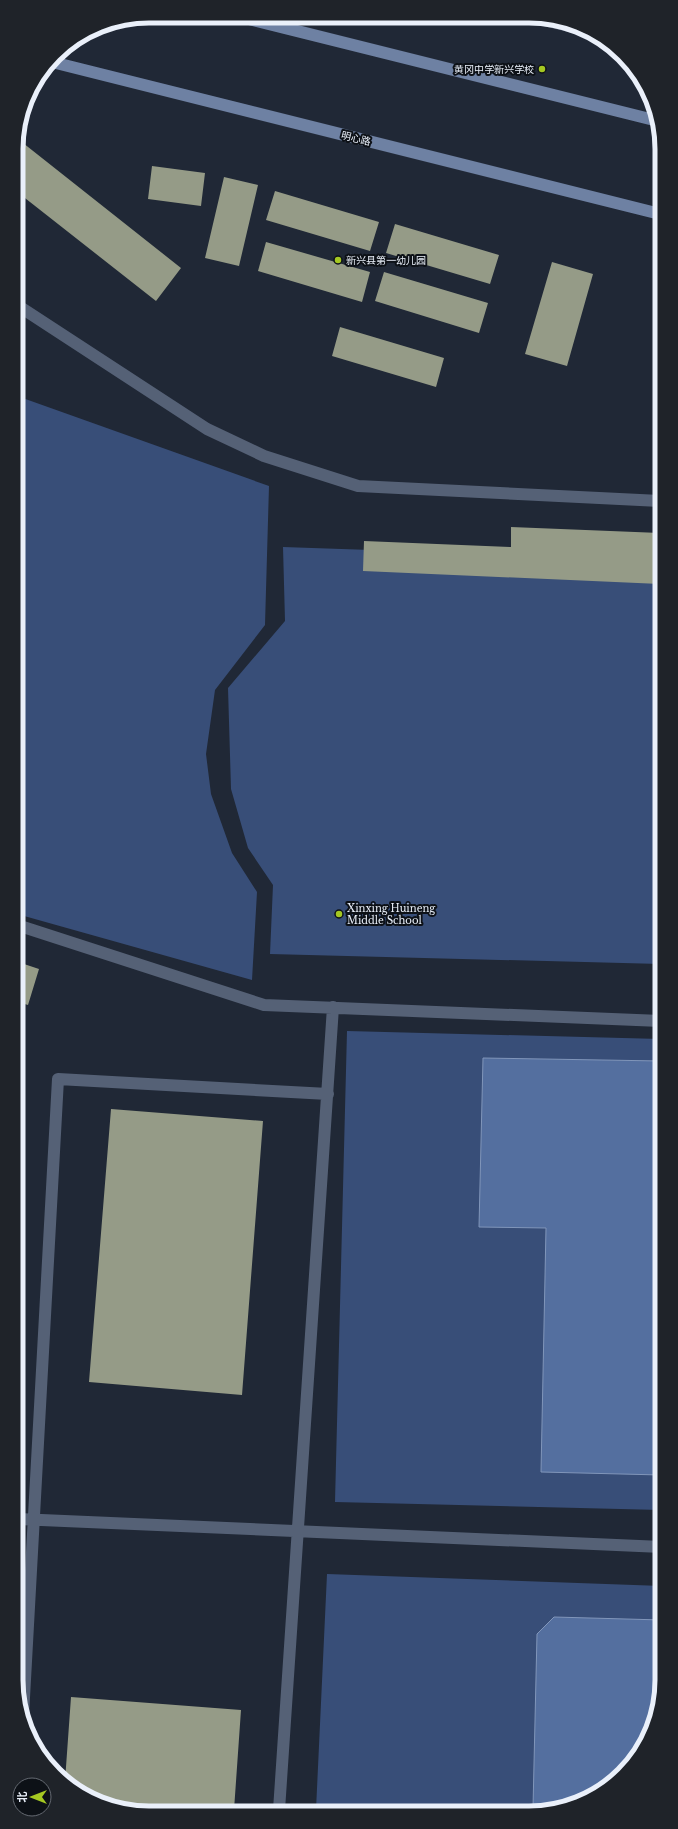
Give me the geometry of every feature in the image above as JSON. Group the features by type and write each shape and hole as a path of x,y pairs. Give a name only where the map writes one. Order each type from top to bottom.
{"street":[{"path":"264,23 651,119"},
{"name":"明心路","path":"57,63 655,213"}],"lane":[{"path":"23,310 207,430 264,456 358,486 655,501"},
{"path":"23,927 264,1004 655,1021"},
{"path":"279,1806 333,1007"},
{"path":"24,1690 58,1079 328,1094"},
{"path":"23,1519 655,1547"}],"shaded area":[{"path":"23,398 269,486 265,625 215,690 206,754 211,794 232,853 257,892 252,980 23,916"},
{"path":"283,547 655,560 655,964 270,954 273,885 248,848 231,789 228,688 285,621"},
{"path":"347,1031 655,1039 655,1510 335,1502"},
{"path":"483,1058 655,1061 655,1475 541,1472 546,1228 479,1227"},
{"path":"327,1574 655,1586 655,1688 651,1712 638,1743 629,1757 606,1780 577,1796 553,1804 537,1806 316,1806"},
{"path":"554,1617 655,1620 655,1688 651,1712 645,1728 629,1757 618,1769 606,1780 577,1796 553,1804 533,1806 537,1634"}],"building":[{"path":"23,143 181,268 156,301 23,196"},
{"path":"152,166 205,173 201,206 148,199"},
{"path":"224,177 258,185 239,266 205,258"},
{"path":"275,191 379,222 370,251 266,220"},
{"path":"395,224 499,255 490,284 386,253"},
{"path":"266,242 370,272 362,302 258,271"},
{"path":"552,262 593,274 567,366 525,354"},
{"path":"384,272 488,303 479,333 375,301"},
{"path":"340,327 444,358 436,387 332,356"},
{"path":"511,527 655,533 655,584 363,571 364,541 511,547"},
{"path":"23,964 39,969 28,1005 23,1004"},
{"path":"111,1109 263,1121 242,1395 89,1382"},
{"path":"71,1697 241,1710 234,1806 141,1806 125,1804 93,1793 72,1780 65,1774"}],"place":[{"name":"黄冈中学新兴学校","path":"542,69"},
{"name":"新兴县第一幼儿园","path":"338,260"},
{"name":"Xinxing Huineng Middle School","path":"339,914"}]}
